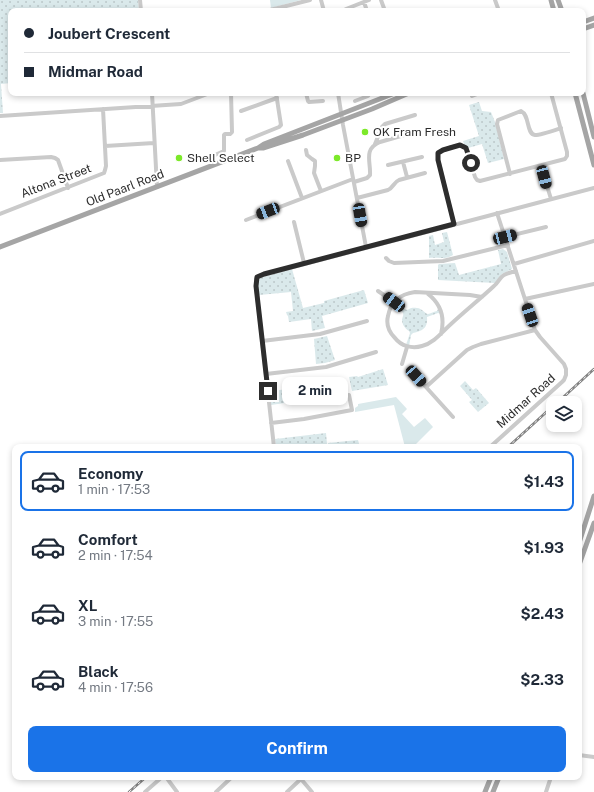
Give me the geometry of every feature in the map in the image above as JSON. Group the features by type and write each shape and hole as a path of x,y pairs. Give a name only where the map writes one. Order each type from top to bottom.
{"main road":[{"name":"Old Paarl Road","path":"0,247 258,148 270,146 342,117 388,96"},
{"name":"Old Paarl Road","path":"342,117 380,106 402,96"},
{"path":"576,96 594,165"},
{"path":"584,96 594,137"},
{"path":"582,534 594,496"},
{"path":"582,556 594,522"},
{"path":"485,792 490,780"},
{"path":"493,792 498,780"}],"street":[{"path":"278,8 310,0"},
{"path":"349,8 369,0"},
{"path":"364,2 366,8"},
{"path":"152,96 157,187"},
{"path":"0,116 184,103 202,96"},
{"path":"215,155 224,151 224,135 232,132 230,96"},
{"path":"241,112 276,96 281,123 280,126 247,140"},
{"path":"307,96 309,102 323,101"},
{"path":"338,96 366,247"},
{"path":"355,101 368,96"},
{"path":"454,224 438,160 438,153 460,145 464,146 467,150 475,177 479,181 563,160 566,157 567,152 552,96"},
{"name":"Altona Street","path":"0,214 104,173 106,168 103,109"},
{"path":"510,174 497,124 498,120 521,111 526,115 530,132 534,135 561,128"},
{"path":"246,220 321,191 353,180 367,178 370,175 370,151 382,127 385,124 415,115"},
{"path":"374,144 418,131"},
{"path":"104,146 154,143"},
{"path":"306,150 307,155 314,161 314,173 321,191"},
{"path":"0,160 55,158 59,162 68,188"},
{"path":"388,165 422,158"},
{"path":"288,161 302,198"},
{"path":"403,162 407,178"},
{"path":"541,166 551,199"},
{"path":"357,198 388,190 392,188 397,180 424,174"},
{"path":"274,444 256,286 257,277 304,263 594,188"},
{"name":"Midmar Road","path":"493,444 562,382 565,378 566,369 564,364 540,338 535,330 497,213"},
{"path":"294,222 304,263"},
{"path":"505,237 546,226"},
{"path":"514,264 594,241"},
{"path":"386,258 394,263 442,262 508,245"},
{"path":"482,297 415,292 407,293 399,297 389,309 387,318 390,331 397,341 407,347 416,348 423,346 441,334 482,297 504,275 516,271"},
{"path":"525,299 594,284"},
{"path":"378,291 394,302"},
{"path":"428,293 433,297 440,308 443,320 441,334"},
{"path":"262,341 320,334 367,320"},
{"path":"426,387 467,350 481,344 535,330"},
{"path":"402,364 407,347"},
{"path":"266,374 326,367 376,352"},
{"path":"416,376 453,417"},
{"path":"272,423 352,410 349,395"},
{"path":"587,520 594,522"},
{"path":"582,756 594,757"},
{"path":"145,792 159,780"},
{"path":"168,780 177,792"},
{"path":"216,792 229,780"},
{"path":"286,792 300,780"},
{"path":"303,780 312,792"},
{"path":"546,792 550,780"}],"shaded area":[{"path":"0,0 138,0 139,8 8,8 8,83 1,84 3,113 0,113"},
{"path":"270,0 301,0 271,8"},
{"path":"479,102 482,111 491,112 504,159 488,163 482,144 468,148 464,144 463,141 479,136 469,105"},
{"path":"447,232 453,255 444,258 429,258 429,236 433,235 435,245 444,242 442,233"},
{"path":"503,249 507,252 512,269 502,274 495,283 438,280 439,264 455,263 459,275 501,264 498,250"},
{"path":"292,269 303,308 364,290 368,303 322,316 325,328 312,331 311,319 289,322 286,312 293,311 291,292 259,295 258,281 261,277"},
{"path":"396,301 397,304 407,310 419,308 428,314 437,311 438,309 441,314 438,313 427,317 426,326 420,331 411,335 409,346 406,345 410,333 404,327 402,312 393,306"},
{"path":"327,336 335,360 316,364 314,339"},
{"path":"383,369 388,385 352,391 349,377 358,377"},
{"path":"465,381 473,390 476,388 489,403 478,412 469,402 472,400 460,386"},
{"path":"309,387 312,399 271,405 270,391"},
{"path":"396,397 407,409 402,414 414,427 425,418 433,427 416,444 404,444 394,405 355,412 355,408 358,404"},
{"path":"326,433 327,444 276,444 275,439"},
{"path":"358,440 359,444 328,444"}],"railway":[{"path":"565,396 594,369"},
{"path":"511,444 546,412"},
{"path":"129,792 143,780"}],"place":[{"name":"OK Fram Fresh","path":"365,132"},
{"name":"Shell Select","path":"179,158"},
{"name":"BP","path":"337,158"}],"route":[{"path":"268,391 259,321 256,286 257,277 454,224 437,155 443,150 460,145 466,148 471,163"}]}
